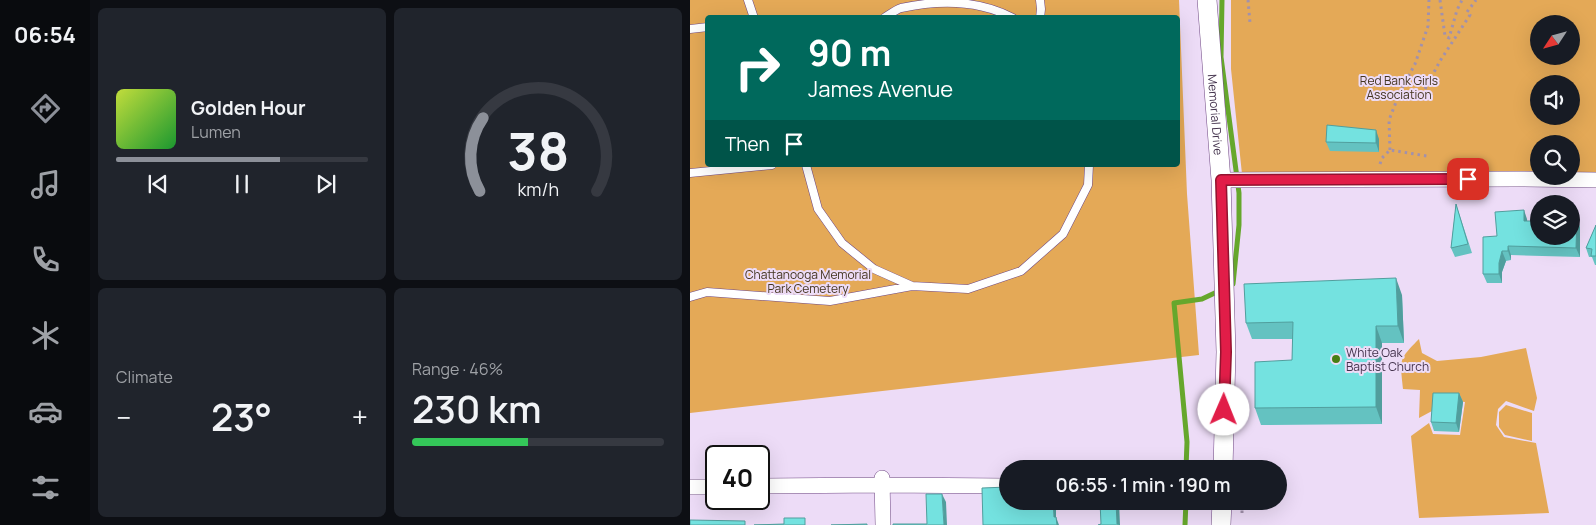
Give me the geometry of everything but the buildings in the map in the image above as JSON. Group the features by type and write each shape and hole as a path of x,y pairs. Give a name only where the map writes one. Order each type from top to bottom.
{"street":[{"name":"Memorial Drive","path":"1207,0 1221,180 1226,352 1223,460"},
{"path":"1221,180 1596,180"},
{"path":"883,481 883,525"},
{"path":"770,486 883,481 999,486"},
{"path":"690,487 705,487"},
{"path":"1222,510 1222,525"}],"lane":[{"path":"748,0 753,15"},
{"path":"889,15 900,8 948,0 996,9 1007,15"},
{"path":"1040,0 1040,15"},
{"path":"690,29 705,27"},
{"path":"690,173 752,167"},
{"path":"807,167 818,208 842,243 874,269 912,286"},
{"path":"690,297 707,292 830,301 912,286 968,289 1021,271 1063,234 1088,185 1089,167"}],"path":[{"path":"1248,0 1250,23"},
{"path":"1378,179 1382,158 1390,150 1389,120 1428,26 1429,0"},
{"path":"1440,0 1445,36 1449,38 1456,10 1462,0"},
{"path":"1426,89 1440,62 1470,15 1468,12 1476,0"},
{"path":"1390,150 1427,156"}],"green space":[{"name":"Chattanooga Memorial Park Cemetery","path":"690,0 1179,0 1180,15 705,15 705,167 1180,167 1180,24 1187,194 1199,355 690,413"},
{"name":"Red Bank Girls Association","path":"1231,0 1596,0 1596,175 1580,176 1580,135 1530,135 1530,176 1242,174 1231,69"},
{"path":"1419,339 1422,353 1437,361 1481,357 1526,348 1537,398 1534,411 1506,401 1498,409 1496,425 1504,437 1536,443 1549,513 1419,518 1411,436 1429,423 1433,434 1460,435 1465,402 1437,399 1432,411 1419,418 1420,390 1403,389 1401,366 1404,356"},
{"path":"1506,405 1532,413 1532,441 1505,435 1499,427 1499,412"}],"waterway":[{"path":"1222,0 1221,57 1239,193 1239,225 1233,284 1231,284"},
{"path":"1186,460 1187,442 1174,303 1202,299 1219,291"},
{"path":"1185,525 1186,510"}],"place":[{"name":"White Oak Baptist Church","path":"1336,359"}],"route":[{"path":"1224,410 1226,352 1221,180 1468,179"}]}
